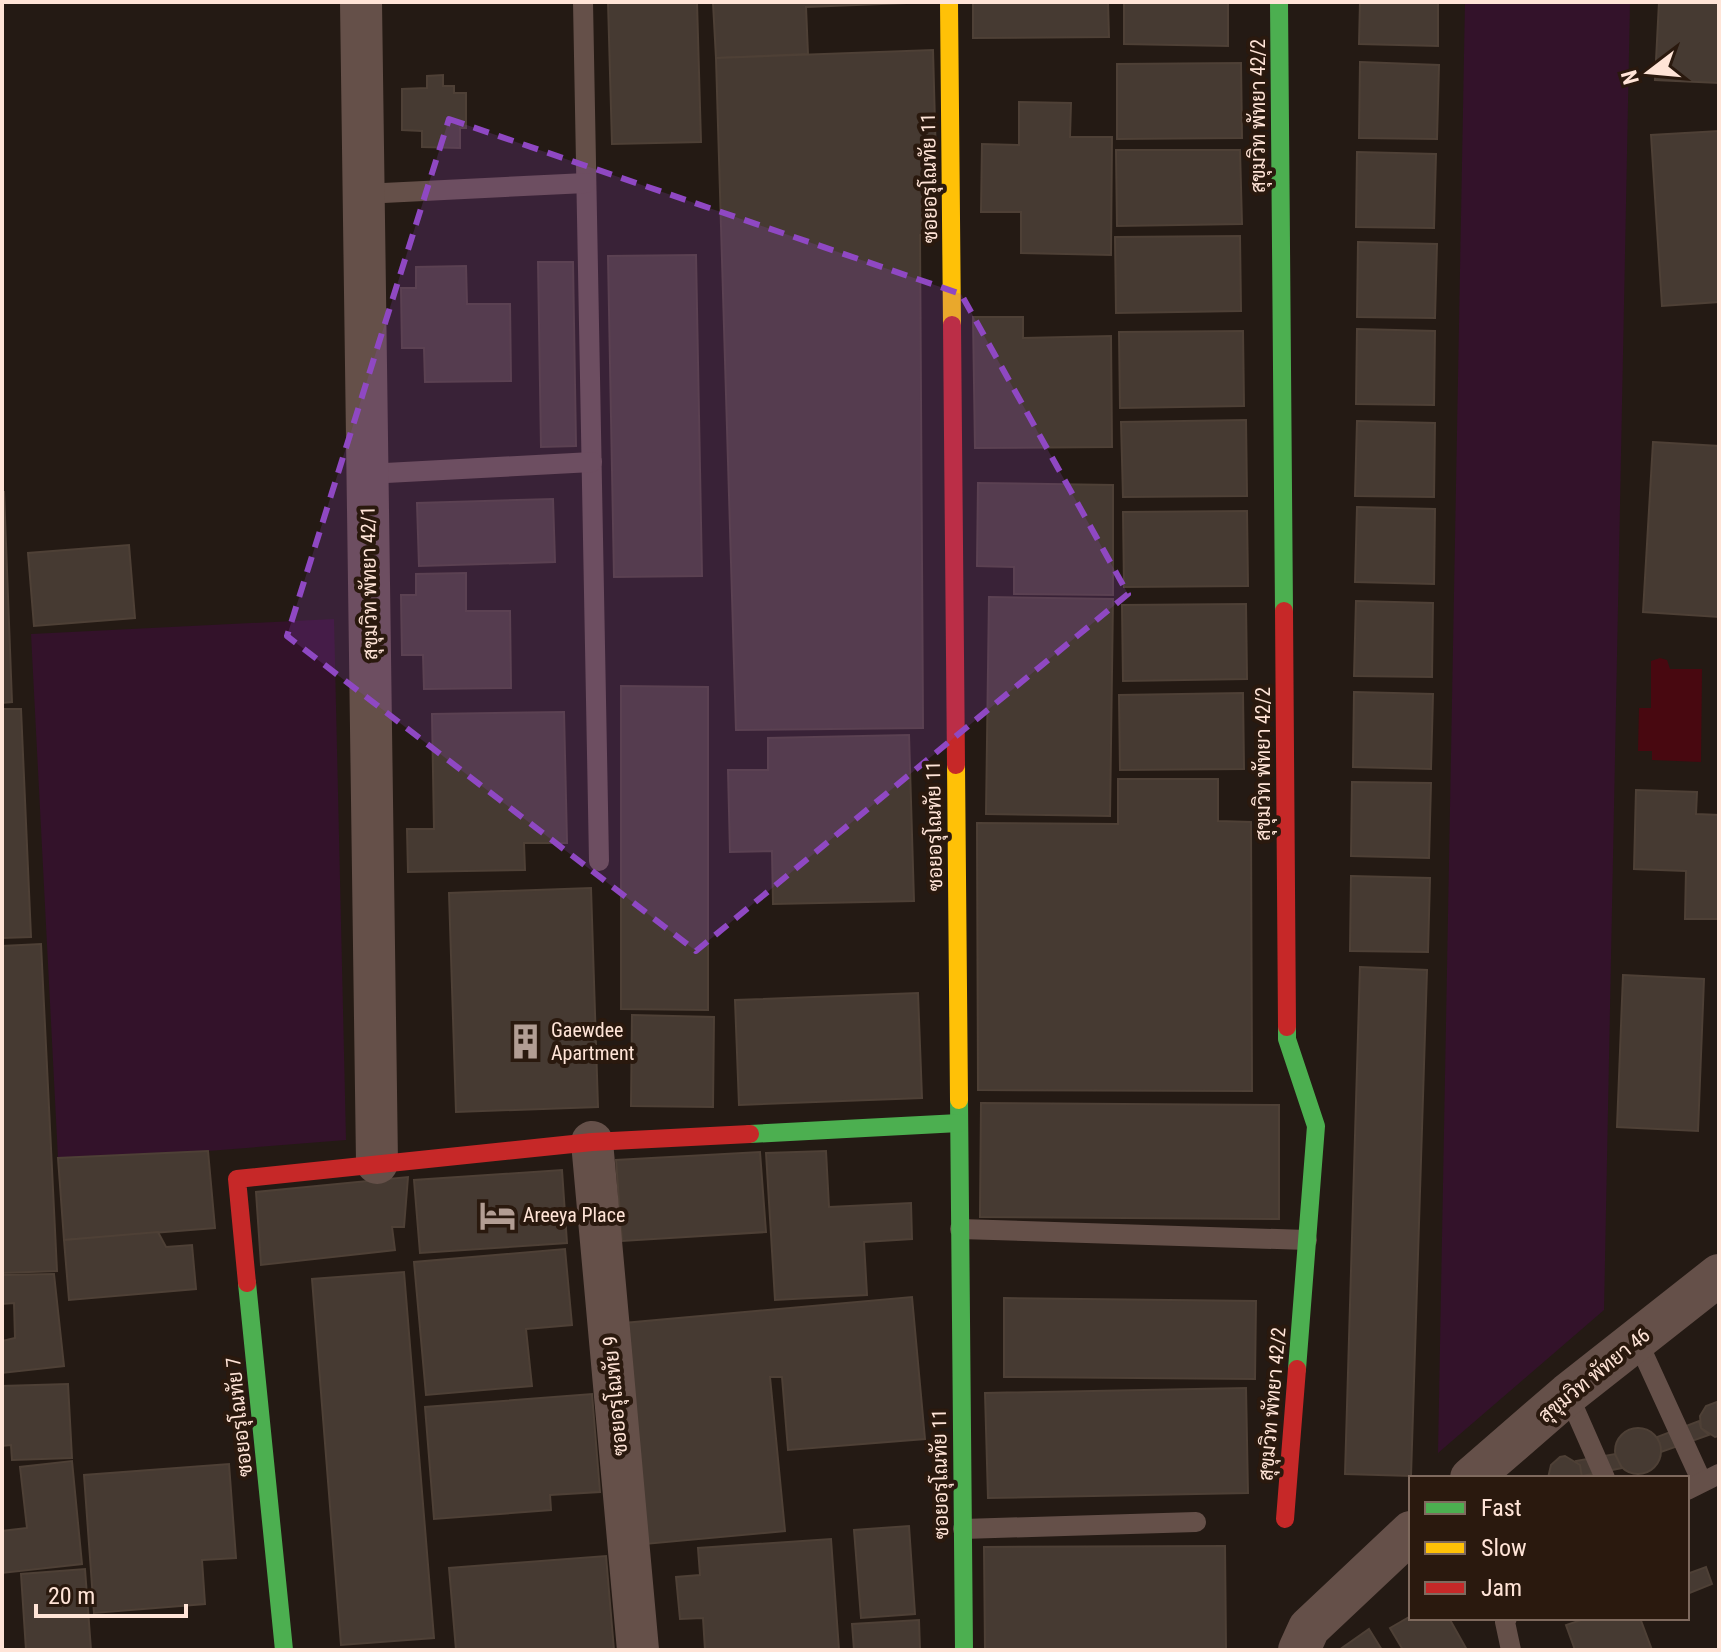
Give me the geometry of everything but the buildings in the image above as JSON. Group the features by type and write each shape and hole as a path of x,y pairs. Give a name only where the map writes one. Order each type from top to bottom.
{"street":[{"name":"สุขุมวิท พัทยา 42/1","path":"361,2 377,1163"},
{"name":"ซอยอรุโณทัย 11","path":"949,2 964,1650"},
{"name":"สุขุมวิท พัทยา 42/2","path":"1279,2 1287,1039 1316,1126 1285,1519"},
{"path":"377,1163 592,1142 959,1123"},
{"name":"ซอยอรุโณทัย 9","path":"592,1142 638,1650"},
{"name":"ซอยอรุโณทัย 7","path":"284,1650 237,1179 377,1163"},
{"name":"สุขุมวิท พัทยา 46","path":"1473,1476 1568,1394 1719,1275"},
{"path":"1299,1650 1309,1628 1409,1534"}],"lane":[{"path":"583,2 599,861"},
{"path":"363,194 586,183"},
{"path":"367,474 592,462"},
{"path":"960,1229 1307,1240"},
{"path":"1637,1340 1703,1482"},
{"path":"1568,1394 1604,1476"},
{"path":"963,1529 1196,1522"},
{"path":"1507,1620 1511,1650"}],"highlighted area":[{"path":"449,119 961,294 1128,594 696,951 287,636"}],"shaded area":[{"path":"1465,2 1630,2 1604,1310 1438,1453"},
{"path":"334,619 346,1140 58,1158 31,634"},
{"path":"1660,658 1667,660 1670,669 1702,669 1701,762 1652,760 1652,751 1638,751 1639,708 1651,708 1651,661"}],"traffic: fast":[{"path":"1279,2 1284,611"},
{"path":"1287,1027 1287,1039 1316,1126 1297,1369"},
{"path":"959,1100 964,1650"},
{"path":"750,1134 959,1123"},
{"path":"247,1283 284,1650"}],"traffic: slow":[{"path":"949,2 952,325"},
{"path":"956,765 959,1100"}],"traffic: jam":[{"path":"952,325 956,765"},
{"path":"1284,611 1287,1027"},
{"path":"247,1283 237,1179 592,1142 750,1134"},
{"path":"1285,1519 1297,1369"}],"place":[{"name":"Gaewdee Apartment","path":"525,1042"},
{"name":"Areeya Place","path":"497,1215"}]}
